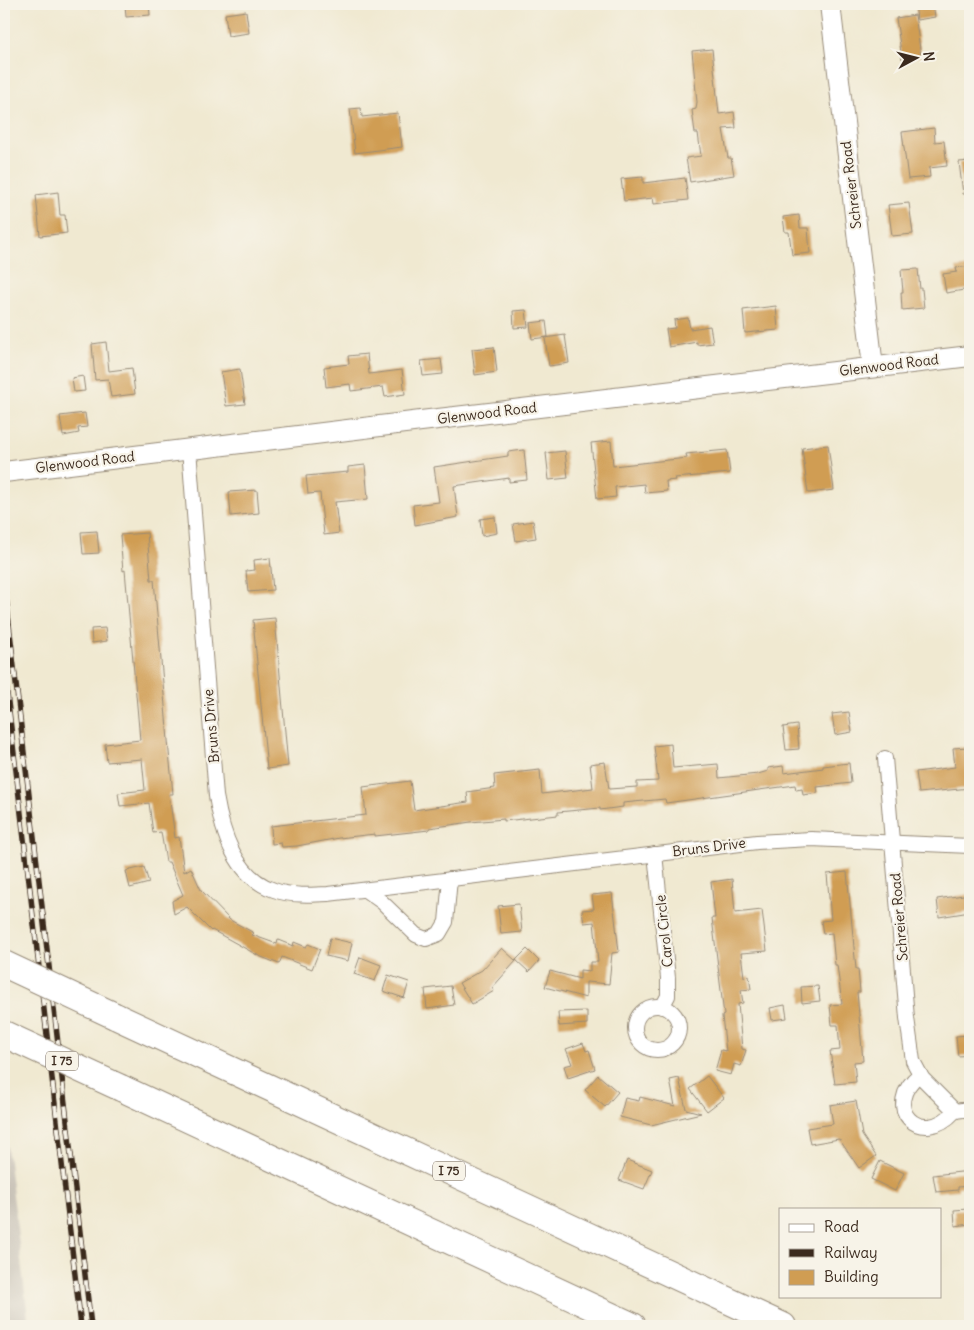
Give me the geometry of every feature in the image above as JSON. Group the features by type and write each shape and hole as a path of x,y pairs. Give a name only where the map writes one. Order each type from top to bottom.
{"highway":[{"name":"I 75","path":"4,964 783,1326"},
{"name":"I 75","path":"4,1034 634,1326"}],"street":[{"name":"Schreier Road","path":"830,4 873,367"},
{"name":"Glenwood Road","path":"4,472 970,356"},
{"name":"Bruns Drive","path":"189,449 216,796 226,838 242,867 258,883 274,890 306,895 365,890 757,842 811,839 970,846"},
{"name":"Schreier Road","path":"885,758 907,1018 913,1061 923,1079 955,1111"},
{"name":"Carol Circle","path":"656,854 668,978 668,996 662,1007"},
{"path":"365,890 382,902 416,935 426,939 439,934 446,922 450,879"},
{"path":"920,1074 906,1089 903,1100 906,1115 915,1124 928,1127 948,1119 955,1111 970,1109"}],"shaded area":[{"path":"4,1121 29,1326 4,1326"}],"building":[{"path":"125,4 149,4 150,15 126,17"},
{"path":"915,4 933,4 935,17 917,20"},
{"path":"246,11 249,33 228,36 225,14"},
{"path":"915,15 921,56 902,59 896,18"},
{"path":"712,49 719,114 734,112 736,128 723,129 728,158 731,158 734,175 690,182 686,158 701,156 692,110 696,109 697,102 692,51"},
{"path":"361,108 362,117 398,113 402,147 355,153 350,109"},
{"path":"934,128 935,142 944,141 947,166 929,168 930,177 908,179 902,132"},
{"path":"970,161 970,194 963,194 959,162"},
{"path":"643,177 643,183 685,178 688,200 654,204 653,198 624,201 621,179"},
{"path":"58,192 60,215 65,215 67,233 40,236 36,195"},
{"path":"909,203 913,234 892,236 888,205"},
{"path":"799,215 800,228 808,228 810,253 792,255 789,232 785,232 783,217"},
{"path":"970,266 970,289 946,293 943,274 957,272 956,268"},
{"path":"918,269 924,308 902,310 901,270"},
{"path":"776,306 778,330 745,333 743,310"},
{"path":"526,310 528,327 514,328 513,311"},
{"path":"688,318 690,329 710,326 713,343 697,345 697,342 669,347 666,329 675,328 674,320"},
{"path":"546,321 548,337 532,339 530,323"},
{"path":"565,335 569,363 549,366 545,338"},
{"path":"106,342 109,371 132,368 135,394 111,397 108,379 95,380 92,344"},
{"path":"494,347 497,372 475,375 472,349"},
{"path":"367,354 369,374 402,370 405,394 385,397 383,387 351,391 350,384 326,387 324,367 349,364 348,356"},
{"path":"441,359 443,374 423,376 421,361"},
{"path":"240,369 245,404 226,406 221,372"},
{"path":"83,376 85,391 74,392 72,378"},
{"path":"85,413 87,427 78,428 79,433 63,436 60,416"},
{"path":"611,441 613,466 687,458 686,454 727,450 730,473 675,478 676,480 666,481 667,491 645,493 644,484 615,487 616,497 597,499 591,443"},
{"path":"828,445 834,490 808,493 802,448"},
{"path":"524,450 527,480 509,482 509,478 454,486 458,517 415,525 413,505 439,502 434,467 508,456 508,452"},
{"path":"565,451 568,478 549,480 546,453"},
{"path":"365,465 368,499 335,502 339,533 324,535 320,493 308,494 306,476 348,472 348,467"},
{"path":"257,490 259,513 231,516 229,492"},
{"path":"495,517 497,533 482,536 480,519"},
{"path":"533,521 536,538 516,541 513,524"},
{"path":"97,531 99,553 83,554 81,532"},
{"path":"147,533 151,580 154,580 173,794 169,794 175,838 179,837 184,872 191,868 201,890 230,920 254,933 252,935 277,944 278,940 293,946 294,942 306,947 308,944 320,949 312,969 282,957 279,964 259,956 211,931 187,907 174,914 172,901 183,895 169,862 166,862 161,832 153,833 149,803 120,806 118,793 145,790 142,759 107,762 105,744 140,740 125,570 123,571 120,535"},
{"path":"270,558 273,590 248,592 246,571 255,570 254,560"},
{"path":"275,618 288,766 267,769 253,620"},
{"path":"105,628 107,641 92,643 91,629"},
{"path":"849,712 852,732 835,735 832,714"},
{"path":"797,725 799,749 786,750 783,727"},
{"path":"671,744 673,768 718,764 719,778 758,774 768,771 768,768 783,766 784,773 849,763 851,783 817,787 818,793 803,795 802,789 796,790 795,785 666,803 665,799 623,803 623,807 558,812 558,815 504,821 504,819 471,822 429,828 429,830 339,838 297,846 282,847 281,843 272,844 271,826 366,815 363,787 410,781 414,810 468,802 467,792 495,788 494,775 540,770 542,794 593,788 590,764 605,762 609,789 637,787 637,782 658,781 654,746"},
{"path":"968,747 970,788 919,793 916,772 955,767 953,748"},
{"path":"144,867 149,883 130,888 126,871"},
{"path":"847,872 860,992 857,992 863,1061 854,1062 856,1082 835,1084 830,1051 840,1050 838,1025 832,1025 830,1005 842,1004 832,933 823,934 821,921 831,920 827,874"},
{"path":"732,879 735,913 762,910 767,951 741,953 744,977 749,976 751,989 741,990 743,1003 738,1004 742,1049 746,1050 741,1066 734,1064 731,1075 715,1071 721,1050 726,1051 722,1016 724,1015 712,918 715,918 711,882"},
{"path":"612,893 619,952 612,953 609,984 586,982 586,998 545,987 550,971 580,979 580,970 590,971 590,962 598,962 594,922 584,923 582,910 594,909 592,895"},
{"path":"970,894 970,912 939,917 937,899"},
{"path":"519,904 522,932 501,934 498,906"},
{"path":"330,938 352,943 348,961 326,956"},
{"path":"502,948 516,961 492,988 494,991 472,1004 459,983 482,970"},
{"path":"527,949 539,961 529,972 516,960"},
{"path":"360,957 381,965 375,981 354,974"},
{"path":"388,975 409,982 404,998 383,991"},
{"path":"451,986 454,1005 427,1009 425,989"},
{"path":"818,986 820,1001 802,1003 801,987"},
{"path":"785,1005 787,1018 772,1020 770,1008"},
{"path":"587,1011 587,1024 559,1026 558,1012"},
{"path":"970,1035 970,1055 958,1056 956,1036"},
{"path":"583,1043 586,1051 589,1050 595,1069 568,1078 564,1066 572,1064 566,1049"},
{"path":"598,1075 618,1092 605,1107 585,1090"},
{"path":"707,1076 724,1098 707,1111 690,1089"},
{"path":"679,1078 686,1109 701,1113 651,1125 620,1117 625,1098 639,1101 640,1097 675,1106 670,1080"},
{"path":"856,1101 862,1135 876,1156 859,1168 839,1139 810,1144 807,1128 833,1124 830,1105"},
{"path":"627,1160 652,1170 644,1189 619,1180"},
{"path":"880,1161 904,1173 895,1191 871,1179"},
{"path":"970,1171 970,1186 958,1187 958,1190 936,1192 933,1175"},
{"path":"968,1209 970,1224 955,1226 954,1210"}],"railway":[{"path":"4,581 91,1326"},
{"path":"4,668 81,1326"}]}
